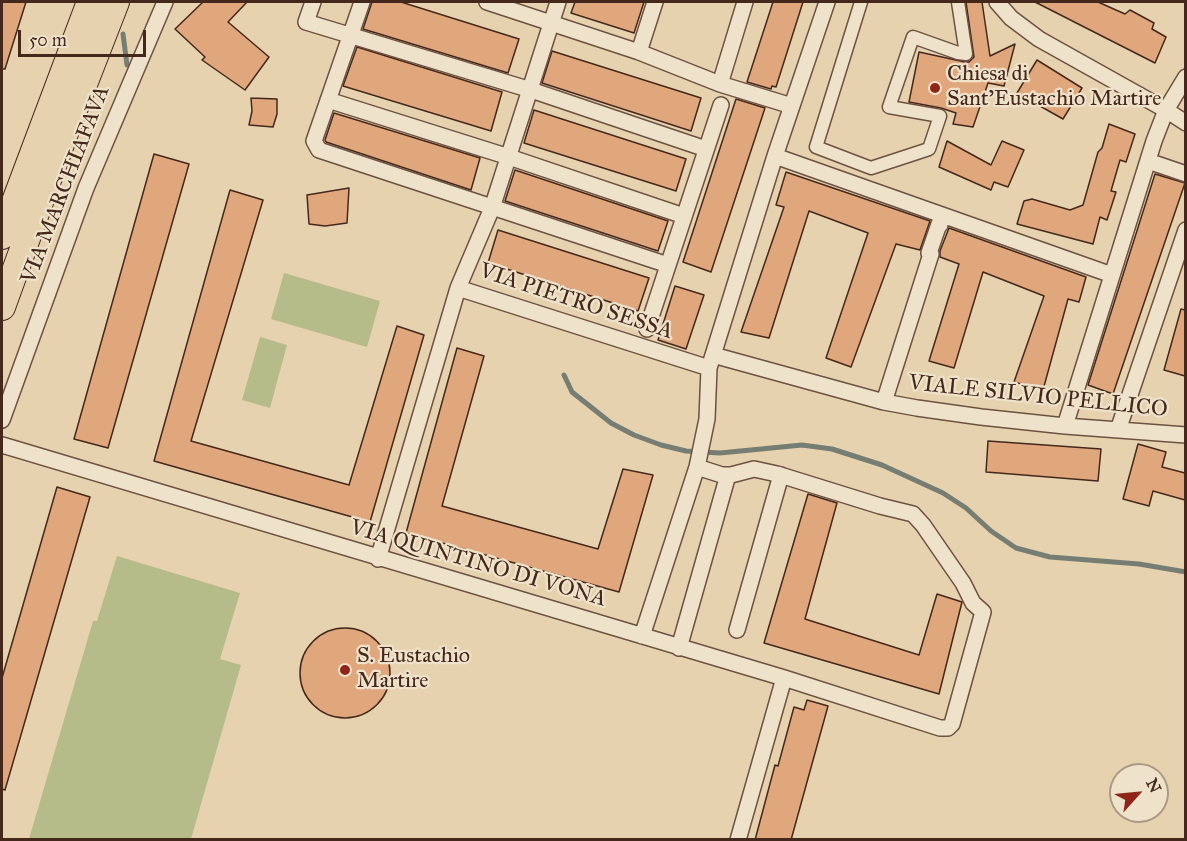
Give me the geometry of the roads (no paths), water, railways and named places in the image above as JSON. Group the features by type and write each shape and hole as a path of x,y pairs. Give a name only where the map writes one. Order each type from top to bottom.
{"highway":[{"path":"2,236 90,2"},
{"path":"2,307 116,2"}],"street":[{"name":"VIA MARCHIAFAVA","path":"2,420 86,188 165,2"},
{"path":"313,2 306,22 531,90 706,149"},
{"path":"362,2 314,141 319,150 668,265"},
{"path":"486,2 639,52 720,84 792,106"},
{"name":"VIA PIETRO SESSA","path":"558,2 492,208 458,288 711,361"},
{"path":"639,52 655,2"},
{"path":"720,84 745,2"},
{"path":"642,636 697,467 707,418 711,361 775,156 827,2"},
{"path":"861,2 816,147 871,168 929,149 940,116 889,107 912,37 966,54 958,2"},
{"path":"997,2 1011,18 1039,39 1185,123"},
{"path":"1065,426 1148,161 1166,110 1185,77"},
{"path":"328,100 509,157 684,216"},
{"path":"648,329 721,105"},
{"path":"775,156 942,220 1112,275"},
{"path":"1148,161 1185,174"},
{"path":"884,402 942,220"},
{"path":"1118,430 1185,230"},
{"path":"378,559 458,288"},
{"name":"VIALE SILVIO PELLICO","path":"711,361 884,402 981,417 1185,435"},
{"name":"VIA QUINTINO DI VONA","path":"2,445 378,559 784,678 940,728 948,728 952,724 980,630 983,616 981,609 973,603 963,583 913,514 781,475"},
{"path":"697,467 728,475 754,469 781,475 737,630"},
{"path":"679,648 728,475"},
{"path":"738,840 784,678"}],"waterway":[{"path":"123,34 127,65"},
{"path":"564,375 572,392 611,423 661,445 686,451 720,453 802,445 832,449 882,465 943,493 966,508 991,531 1016,548 1050,557 1139,564 1186,572"}],"place":[{"name":"Chiesa di Sant'Eustachio Martire","path":"935,88"},
{"name":"S. Eustachio Martire","path":"345,670"}]}
